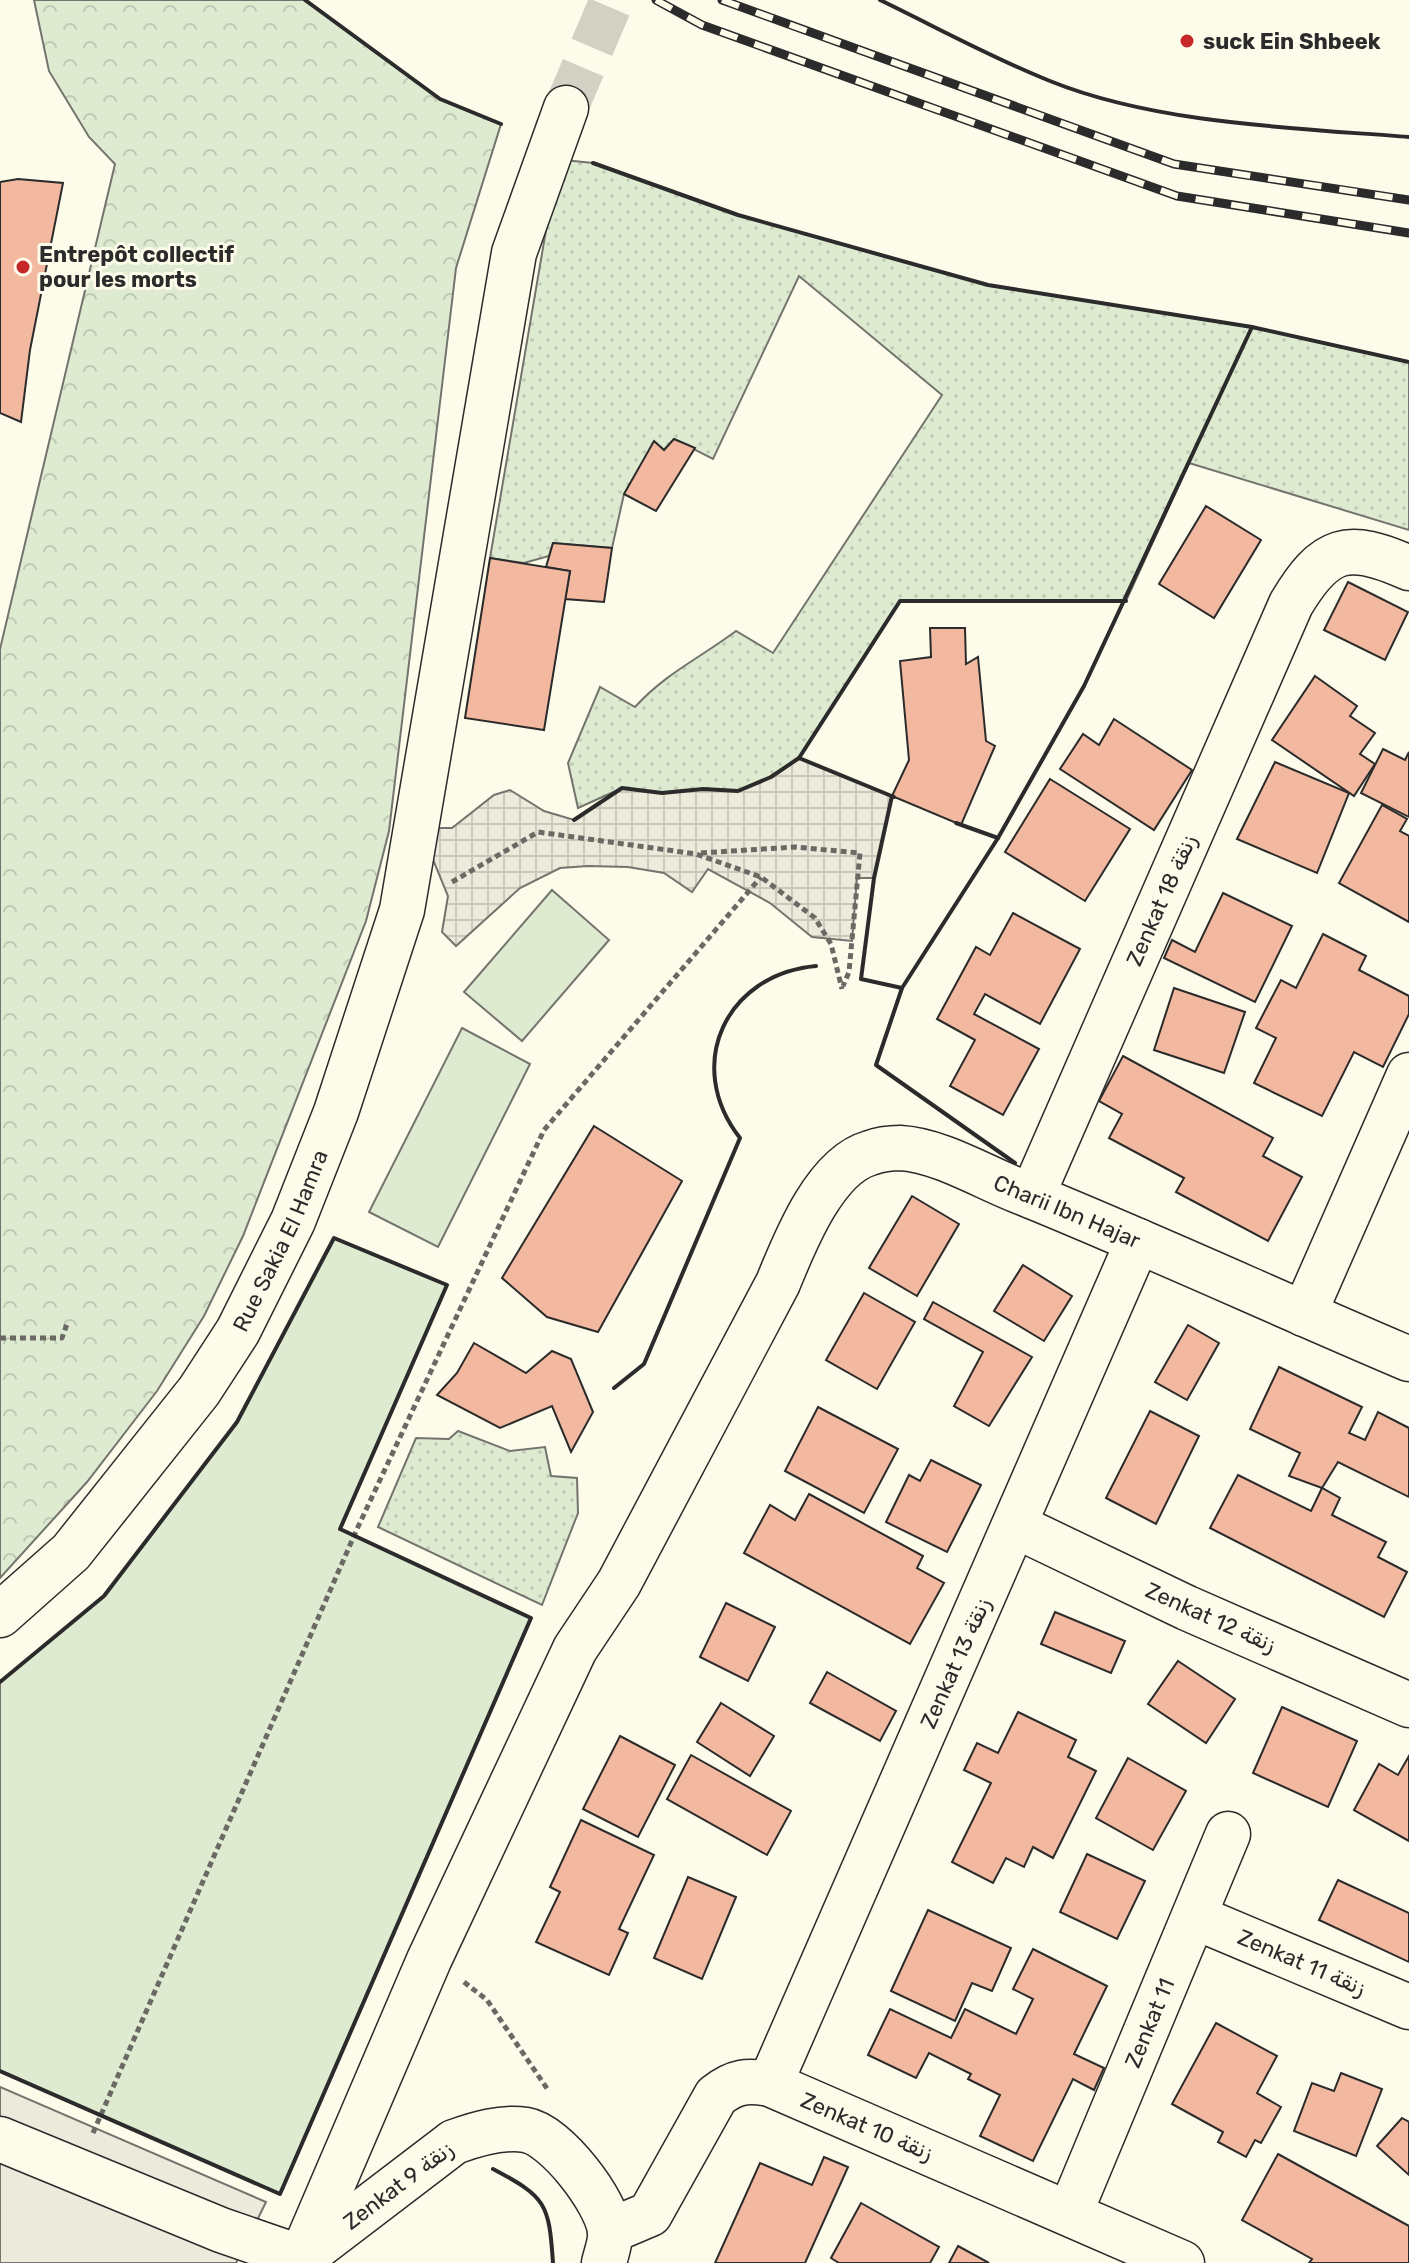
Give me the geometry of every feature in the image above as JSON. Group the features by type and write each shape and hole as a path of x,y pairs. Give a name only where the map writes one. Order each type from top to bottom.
{"street":[{"name":"Rue Sakia El Hamra","path":"0,1615 71,1552 163,1440 238,1331 293,1221 336,1112 402,910 420,790 514,253 566,108"},
{"name":"Zenkat 18 زنقة","path":"1032,1196 1291,604 1311,570 1328,558 1356,550 1409,568"},
{"path":"1304,1314 1409,1075"},
{"name":"Charii Ibn Hajar","path":"301,2260 429,1960 575,1649 619,1583 778,1283 820,1197 844,1169 867,1153 900,1148 935,1157 1409,1359"},
{"name":"Zenkat 13 زنقة","path":"770,2084 1138,1241"},
{"name":"Zenkat 12 زنقة","path":"1016,1526 1187,1608 1409,1705"},
{"name":"Zenkat 11","path":"1070,2213 1228,1834"},
{"name":"Zenkat 11 زنقة","path":"1195,1917 1409,2007"},
{"name":"Zenkat 10 زنقة","path":"607,2247 650,2214 716,2096 730,2085 749,2080 770,2084 1182,2263"},
{"name":"Zenkat 9 زنقة","path":"301,2260 454,2142 481,2132 528,2130 552,2145 585,2179 607,2247"},
{"path":"0,2139 301,2260"}],"path":[{"path":"402,910 538,832 696,854 761,877 815,918 831,944 842,989 849,972 860,853 795,847 696,854"},
{"path":"77,2171 357,1529 544,1130 761,877"},
{"path":"0,1338 62,1338 68,1321"}],"green space":[{"path":"34,0 305,0 440,99 501,124 456,268 389,831 366,921 243,1236 204,1316 157,1391 87,1482 0,1578 0,649 115,164 89,137 49,71"},
{"path":"564,160 593,163 738,215 988,285 1252,327 1409,362 1409,530 1189,463 1126,601 900,601 799,758 771,777 738,791 703,789 662,793 622,788 578,808 568,763 600,687 635,707 671,675 736,631 773,653 942,395 799,276 713,459 674,439 664,450 655,442 624,494 612,548 553,543 549,556 524,563 490,558 551,201"},
{"path":"552,890 609,940 522,1041 464,992"},
{"path":"462,1028 530,1064 438,1247 369,1212"},
{"path":"334,1238 447,1285 340,1529 531,1618 280,2194 0,2071 0,1682 104,1596 237,1422"},
{"path":"458,1431 510,1451 545,1447 551,1476 577,1478 578,1513 542,1605 378,1527 416,1438 449,1439"}],"shaded area":[{"path":"799,758 892,796 874,878 857,878 852,941 812,937 770,903 708,869 692,892 664,873 628,867 588,866 560,868 520,888 456,946 442,932 448,896 420,828 452,828 494,795 510,790 544,811 574,820 622,788 662,793 703,789 738,791 771,777"},
{"path":"0,2087 266,2202 236,2263 0,2263"}],"building":[{"name":"Entrepôt collectif pour les morts","path":"18,179 63,183 30,350 21,422 0,413 0,182"},
{"path":"674,439 695,448 656,511 624,494 654,441 664,450"},
{"path":"1206,506 1261,540 1214,618 1159,584"},
{"path":"553,543 612,548 604,602 565,599 570,571 546,567"},
{"path":"490,558 570,571 544,730 465,718"},
{"path":"1348,582 1408,612 1385,660 1324,630"},
{"path":"930,628 965,628 966,664 978,657 986,741 995,746 961,825 892,796 909,760 900,661 931,657"},
{"path":"1315,676 1357,706 1350,716 1375,733 1360,754 1375,764 1354,796 1272,740"},
{"path":"1114,719 1192,770 1154,830 1060,769 1083,734 1099,745"},
{"path":"1383,749 1405,760 1409,752 1409,817 1361,793"},
{"path":"1275,762 1349,793 1317,873 1237,839"},
{"path":"1050,779 1130,829 1085,901 1005,852"},
{"path":"1382,805 1407,819 1400,831 1409,836 1409,922 1339,883"},
{"path":"1223,893 1292,926 1255,1002 1164,958 1172,940 1195,952"},
{"path":"1013,913 1080,949 1040,1024 985,994 974,1014 1039,1049 1003,1115 950,1086 975,1040 937,1019 976,947 990,955"},
{"path":"1323,934 1366,956 1359,970 1409,996 1409,1014 1383,1067 1354,1052 1322,1116 1254,1083 1276,1038 1256,1028 1281,980 1296,988"},
{"path":"1174,988 1245,1012 1224,1073 1154,1050"},
{"path":"1123,1056 1273,1138 1263,1156 1302,1177 1268,1241 1176,1192 1184,1178 1109,1138 1122,1114 1099,1101"},
{"path":"594,1126 682,1181 598,1332 547,1317 502,1278"},
{"path":"912,1196 959,1224 917,1296 869,1268"},
{"path":"1023,1265 1072,1296 1044,1341 994,1311"},
{"path":"864,1293 915,1322 877,1389 826,1360"},
{"path":"933,1302 1032,1357 989,1426 954,1406 983,1352 924,1319"},
{"path":"1188,1325 1219,1343 1187,1400 1155,1382"},
{"path":"474,1343 526,1373 552,1351 571,1359 593,1412 571,1452 552,1406 500,1428 437,1395 457,1373"},
{"path":"1279,1367 1362,1407 1349,1433 1365,1440 1378,1412 1409,1428 1409,1497 1338,1462 1322,1488 1289,1476 1300,1453 1250,1429"},
{"path":"818,1407 898,1449 864,1513 785,1471"},
{"path":"1150,1411 1199,1436 1156,1524 1106,1498"},
{"path":"931,1460 981,1485 947,1552 886,1522 909,1475 920,1481"},
{"path":"1238,1475 1311,1511 1322,1488 1340,1498 1332,1515 1386,1542 1378,1557 1407,1572 1384,1617 1210,1528"},
{"path":"809,1494 923,1556 917,1568 944,1583 910,1644 744,1553 770,1505 795,1520"},
{"path":"726,1603 775,1627 748,1681 700,1657"},
{"path":"1055,1612 1125,1641 1111,1673 1041,1644"},
{"path":"1178,1661 1235,1699 1206,1743 1148,1704"},
{"path":"827,1672 896,1711 880,1741 810,1703"},
{"path":"721,1703 774,1736 750,1776 697,1742"},
{"path":"1282,1707 1357,1741 1328,1807 1253,1773"},
{"path":"1018,1712 1076,1740 1068,1757 1096,1771 1053,1858 1033,1847 1024,1867 1006,1858 993,1883 952,1862 991,1783 964,1770 977,1743 998,1753"},
{"path":"620,1736 675,1765 638,1837 583,1809"},
{"path":"691,1755 791,1811 767,1855 667,1799"},
{"path":"1409,1756 1409,1841 1354,1810 1379,1764 1398,1775"},
{"path":"1128,1758 1186,1791 1153,1850 1096,1818"},
{"path":"581,1820 654,1855 619,1929 628,1933 609,1975 536,1942 560,1892 550,1887"},
{"path":"1087,1854 1145,1881 1117,1939 1060,1912"},
{"path":"688,1877 736,1897 702,1979 654,1958"},
{"path":"1338,1880 1409,1913 1409,1962 1319,1920"},
{"path":"928,1910 1011,1948 992,1991 972,1983 955,2021 891,1991"},
{"path":"1033,1949 1107,1986 1074,2054 1104,2068 1094,2090 1073,2079 1033,2161 980,2136 1000,2095 968,2079 971,2074 929,2053 916,2078 868,2055 890,2009 951,2038 965,2009 1016,2034 1033,1999 1013,1989"},
{"path":"1216,2023 1277,2056 1257,2093 1281,2107 1261,2143 1255,2140 1246,2157 1218,2142 1223,2132 1172,2104"},
{"path":"1341,2073 1382,2089 1356,2156 1294,2131 1312,2083 1334,2091"},
{"path":"1402,2118 1409,2122 1409,2175 1377,2146"},
{"path":"1278,2154 1409,2226 1409,2263 1309,2263 1312,2259 1242,2220"},
{"path":"824,2157 848,2167 805,2263 715,2263 760,2163 812,2185"},
{"path":"861,2203 939,2247 930,2263 839,2263 831,2258"},
{"path":"958,2246 989,2263 949,2263"}],"tunnel":[{"path":"566,108 612,0"}],"railway":[{"path":"656,0 702,25 1177,196 1409,233"},
{"path":"722,0 1174,164 1409,200"}],"wall":[{"path":"305,0 440,99 501,124"},
{"path":"880,0 1050,81 1135,107 1226,122 1409,137"},
{"path":"593,163 738,215 988,285 1252,327 1409,362"},
{"path":"892,796 874,878 861,979 902,988 998,838 1084,686 1252,327"},
{"path":"574,820 622,788 662,793 703,789 738,791 771,777 799,758 900,601 1126,601"},
{"path":"799,758 894,797"},
{"path":"956,823 998,838"},
{"path":"614,1388 644,1364 740,1138 723,1110 715,1081 715,1054 723,1028 737,1005 758,986 785,973 816,966"},
{"path":"902,988 876,1065 1015,1163"},
{"path":"0,1682 104,1596 237,1422 334,1238 447,1285 340,1529 531,1618 280,2194 0,2071"},
{"path":"493,2169 524,2187 541,2204 549,2227 553,2263"}],"place":[{"name":"suck Ein Shbeek","path":"1187,41"},
{"name":"Entrepôt collectif pour les morts","path":"23,267"}]}
